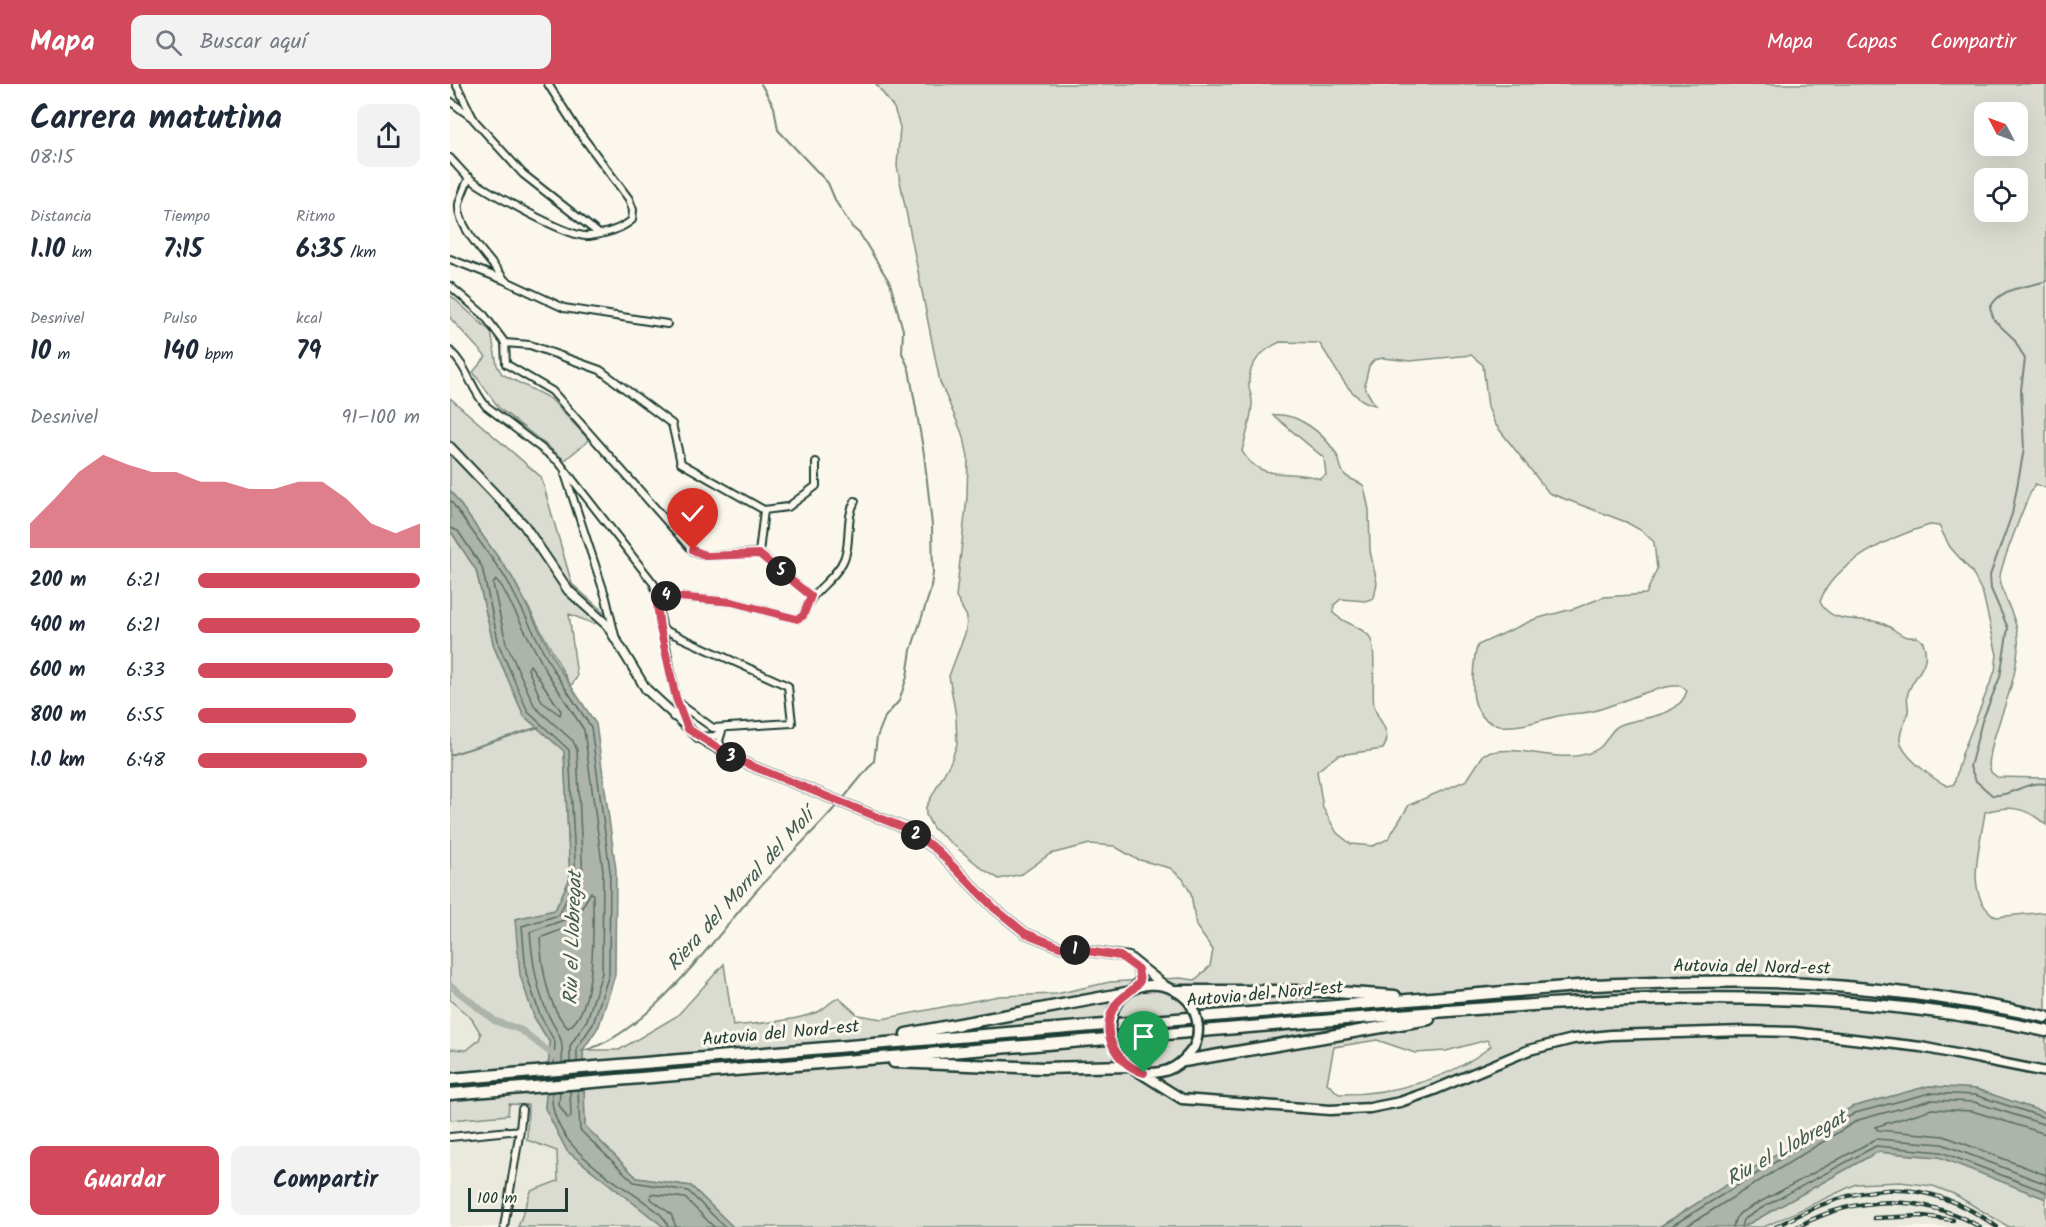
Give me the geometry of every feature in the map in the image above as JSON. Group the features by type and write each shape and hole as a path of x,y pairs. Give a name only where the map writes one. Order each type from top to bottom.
{"highway":[{"name":"Autovia del Nord-est","path":"450,1079 1589,985 1770,982 1899,993 2046,1017"},
{"path":"853,1044 1061,1003 1100,1000 1130,991"},
{"path":"1177,991 1321,991 1419,999"},
{"name":"Autovia del Nord-est","path":"450,1094 1470,1010 1683,997 1796,998 1898,1007 2046,1031"},
{"path":"1184,1061 1470,1010"},
{"path":"861,1059 1043,1068 1129,1066"}],"main road":[{"path":"1144,1073 1170,1070 1184,1061 1194,1047 1198,1031 1196,1013 1190,1003 1177,991 1164,985 1153,984 1130,991 1114,1008 1108,1031 1119,1056 1129,1066 1144,1073 1170,1093 1186,1100 1330,1110 1370,1108 1423,1095 1510,1057 1552,1043 1611,1035 1744,1030 1794,1032 1897,1043 2046,1072"},
{"path":"1170,1070 1167,1083 1170,1093"}],"street":[{"path":"456,84 474,120"},
{"path":"450,158 469,177 518,207 576,234 589,236 624,227 632,220 633,210 628,199 576,129 548,84"},
{"path":"450,101 474,120 523,174 598,232"},
{"path":"469,177 459,207 460,217 468,235 487,254 504,280"},
{"path":"450,259 504,280 564,308 667,324"},
{"path":"450,286 484,315 505,343 506,364 552,391 693,550 707,556 759,554 811,596"},
{"path":"505,343 530,345 600,370 672,424 681,463 764,510 788,507 816,486 816,462"},
{"path":"450,351 460,361 477,396 486,406 549,454 654,584 660,628 678,708 673,717"},
{"path":"450,447 514,514 561,581 598,615 616,637 646,689 673,717 698,737 723,753 862,808 907,829 937,850 994,908 1025,933 1060,947 1135,960 1164,985"},
{"path":"564,470 606,598 616,637"},
{"path":"656,595 732,602 797,619 803,616 811,596 842,564 850,514 855,501"},
{"path":"759,554 764,510"},
{"path":"660,628 788,686 792,723 713,728 681,705 676,698"},
{"path":"681,705 688,729"},
{"path":"698,737 715,736 725,728"},
{"path":"723,753 719,736 725,728"},
{"path":"1120,956 1138,969 1140,978 1130,991"},
{"path":"504,1227 522,1109"},
{"path":"450,1137 520,1130"}],"shaded area":[{"path":"876,84 2046,84 2046,488 2035,484 2001,572 2001,584 2016,626 2018,644 2014,676 1994,739 1989,765 1991,772 1997,777 2046,778 2046,825 2032,814 2017,809 1985,812 1976,869 1979,896 1986,908 1996,917 2046,912 2046,1113 1976,1089 1929,1086 1852,1107 1659,1227 733,1227 691,1186 637,1178 585,1126 583,1050 619,1050 677,1016 724,964 733,1026 805,1016 818,1012 839,998 858,1015 882,1019 999,996 1056,994 1110,982 1180,978 1195,980 1210,966 1213,950 1196,926 1191,894 1183,879 1170,868 1136,859 1114,846 1090,844 1050,854 1022,874 999,879 984,870 933,828 926,815 926,807 951,761 957,744 956,716 949,676 966,631 967,617 956,597 967,497 968,457 964,438 940,382 897,166 900,127 894,108","holes":["1280,342 1319,343 1349,389 1365,402 1375,405 1366,390 1365,383 1369,366 1374,360 1383,358 1410,361 1471,355 1483,365 1488,407 1495,424 1549,493 1626,522 1642,531 1654,542 1657,569 1646,594 1604,597 1576,608 1535,619 1478,645 1473,672 1474,699 1479,712 1487,721 1497,725 1521,725 1563,715 1594,711 1653,690 1681,686 1687,691 1676,707 1668,712 1620,725 1601,746 1588,754 1553,756 1519,751 1496,751 1484,754 1467,780 1409,805 1388,839 1373,846 1351,844 1337,833 1323,808 1317,771 1338,755 1383,749 1387,737 1374,706 1372,642 1365,633 1333,613 1334,605 1341,599 1365,601 1374,598 1377,583 1370,551 1369,510 1364,486 1344,474 1337,455 1330,445 1300,420 1273,415 1324,458 1326,475 1320,479 1258,468 1242,451 1251,410 1250,371 1262,354","1930,525 1939,526 1950,547 1972,572 1983,594 1997,655 1995,671 1962,754 1954,784 1948,786 1911,759 1901,744 1901,731 1908,712 1908,693 1924,664 1923,642 1917,637 1903,635 1876,621 1840,618 1826,610 1820,602 1837,575 1851,563 1883,543","1377,1040 1415,1053 1446,1051 1487,1040 1491,1046 1458,1068 1420,1083 1359,1094 1339,1094 1327,1083 1334,1047"]},
{"path":"450,295 491,332 497,365 502,374 551,399 589,440 565,460 499,408 473,372 486,357 450,318"},
{"path":"450,398 541,477 572,584 606,614 594,624 569,614 577,677 571,686 512,577 450,490"},
{"path":"450,530 476,570 494,647 524,716 564,751 570,878 555,910 515,919 534,1017 550,1043 545,1108 567,1151 664,1227 518,1227 531,1191 558,1181 557,1151 527,1140 528,1105 509,1104 508,1115 450,1120 450,1049 467,1050 479,1040 481,1034 472,1019 450,1000"},
{"path":"450,1000 472,1018 481,1034 479,1040 467,1051 450,1049"},
{"path":"509,1103 528,1105 528,1139 557,1150 558,1181 531,1191 518,1227 450,1227 450,1120 508,1115"},
{"path":"1877,1152 1939,1157 2046,1199 2046,1227 2009,1227 1954,1194 1933,1186 1900,1182 1856,1184 1764,1227 1743,1227"},
{"path":"1900,1182 1933,1186 1954,1194 2009,1227 1764,1227 1856,1184"}],"water":[{"name":"Riu el Llobregat","path":"450,490 512,577 557,665 596,724 616,870 615,975 599,1026 583,1050 585,1126 637,1178 691,1186 733,1227 664,1227 567,1151 545,1108 550,1043 534,1017 520,975 515,919 555,910 570,878 564,751 524,716 494,647 476,570 450,530"},
{"name":"Riu el Llobregat","path":"1929,1086 1976,1089 2046,1113 2046,1199 1939,1157 1877,1152 1743,1227 1659,1227 1852,1107"}],"waterway":[{"name":"Riera del Morral del Molí","path":"761,84 774,107 778,130 828,183 836,202 852,227 860,234 890,283 903,330 902,353 909,369 924,454 932,525 933,573 930,592 911,650 907,677 899,701 885,717 877,737 874,761 842,800"},
{"path":"2046,281 2001,295 1990,308 1994,320 2014,339 2025,359 2021,390 2024,449 2012,514 1990,575 1991,589 2008,628 2000,677 1982,721 1970,767 1976,781 1992,795 2006,794 2032,784 2046,784"},
{"path":"450,755 539,727"},
{"name":"Riera del Morral del Molí","path":"582,1051 606,1042 630,1027 654,1007 677,984 757,890 838,804"},
{"path":"450,985 495,1021 521,1030 556,1057"}],"railway":[{"path":"1776,1227 1832,1201 1860,1193 1887,1190 1914,1191 1942,1198 1969,1209 1997,1227"},
{"path":"1797,1227 1819,1216 1842,1209 1888,1202 1935,1208 1980,1227"},
{"path":"1874,1218 1923,1216 1953,1220"}],"route":[{"path":"693,550 707,556 759,554 811,596 803,616 797,619 732,602 656,595 660,628 676,698 681,705 688,729 711,746 737,760 862,808 907,829 937,850 982,897 1025,933 1060,947 1120,956 1133,964 1138,969 1140,981 1121,998 1114,1008 1108,1031 1119,1056 1126,1064 1144,1073"}]}
